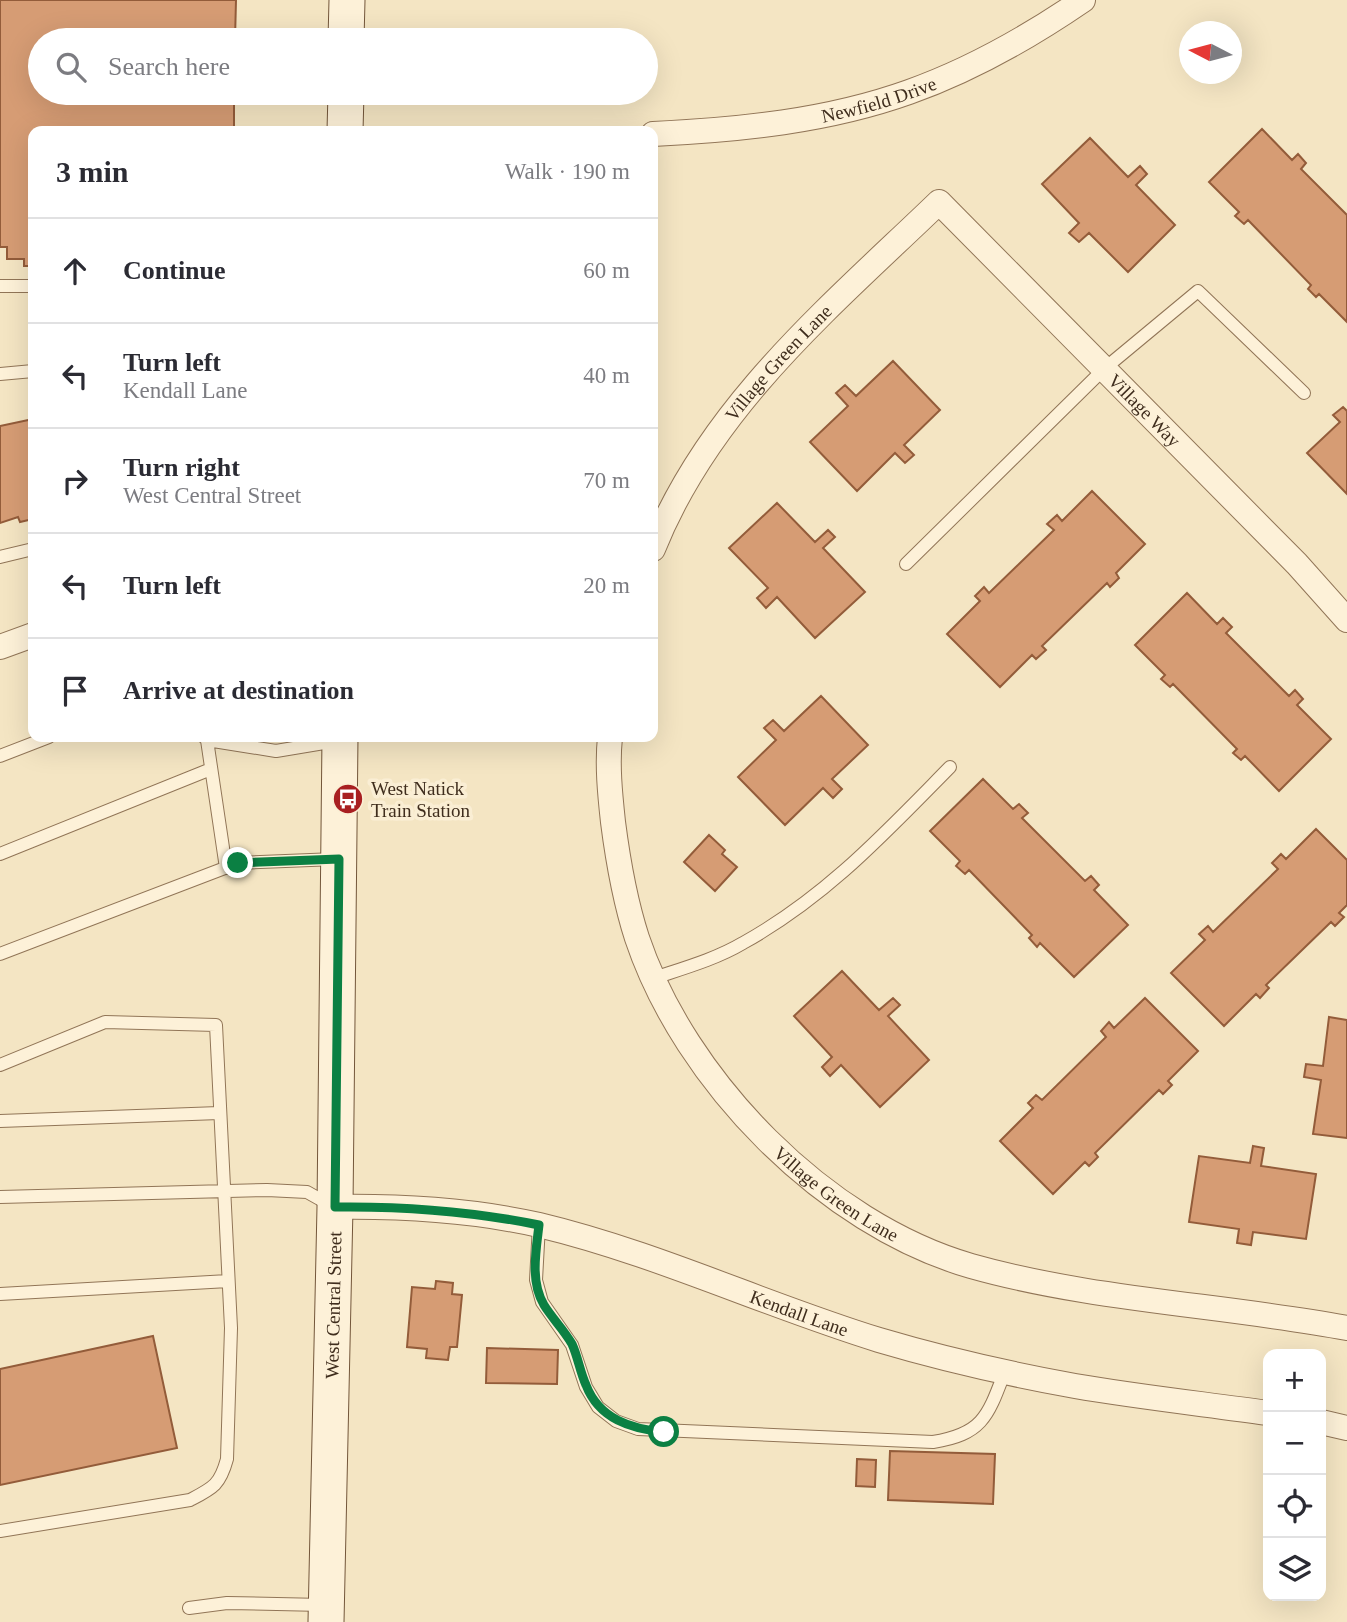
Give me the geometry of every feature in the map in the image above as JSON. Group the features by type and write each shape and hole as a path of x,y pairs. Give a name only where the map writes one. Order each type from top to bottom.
{"main road":[{"path":"346,28 347,0"},
{"path":"345,126 346,105"},
{"name":"West Central Street","path":"326,1613 335,1207 340,742"}],"street":[{"name":"Newfield Drive","path":"658,134 787,121 839,112 909,92 971,66 1035,33 1083,0"},
{"name":"Village Way","path":"939,202 1297,564 1347,620"},
{"name":"Village Green Lane","path":"658,536 666,515 691,470 753,386 786,349 939,202"},
{"path":"0,647 28,637"},
{"name":"Village Green Lane","path":"610,742 610,796 616,844 637,938 654,978 699,1057 755,1128 786,1159 819,1185 888,1230 969,1265 1017,1277 1347,1328"},
{"name":"Kendall Lane","path":"335,1207 398,1206 450,1210 539,1225 637,1254 878,1339 1075,1386 1263,1412"},
{"path":"1326,1423 1347,1428"}],"lane":[{"path":"0,286 28,286"},
{"path":"906,565 1104,369 1198,291 1304,393"},
{"path":"0,374 28,371"},
{"path":"0,557 28,550"},
{"path":"0,756 36,742"},
{"path":"206,742 226,868"},
{"path":"227,742 276,751 320,742"},
{"path":"654,978 699,963 742,944 821,893 860,858 950,767"},
{"path":"0,854 211,769"},
{"path":"0,954 238,863 339,859"},
{"path":"0,1065 105,1022 216,1025 231,1328 227,1460 222,1478 211,1490 190,1500 0,1531"},
{"path":"0,1121 219,1112"},
{"path":"0,1197 267,1190 306,1192 335,1207"},
{"path":"539,1225 536,1280 542,1302 572,1345 586,1387 598,1407 616,1421 638,1429 933,1442 959,1438 980,1424 1005,1371"},
{"path":"0,1294 228,1281"},
{"path":"189,1608 227,1603 326,1613"}],"building":[{"path":"0,0 236,0 235,28 28,28 28,105 234,105 234,126 28,126 28,266 24,266 24,259 7,259 7,247 0,247"},
{"path":"1262,129 1292,160 1298,154 1306,163 1301,169 1347,215 1347,322 1319,294 1316,297 1308,289 1311,285 1248,220 1244,224 1235,216 1239,212 1209,182"},
{"path":"1090,138 1128,177 1140,166 1147,174 1136,185 1175,225 1128,272 1089,233 1079,242 1069,233 1079,223 1042,184"},
{"path":"893,361 940,410 904,445 914,455 905,463 895,453 857,491 810,442 848,406 836,393 845,385 856,396"},
{"path":"1343,407 1347,411 1347,494 1307,453 1340,422 1333,415"},
{"path":"28,420 28,520 20,522 18,517 0,523 0,426"},
{"path":"1092,491 1145,544 1116,573 1119,578 1110,587 1107,583 1042,646 1046,650 1036,659 1032,655 1000,687 947,634 980,601 975,596 984,587 989,593 1054,530 1047,524 1057,515 1062,521"},
{"path":"777,503 815,542 828,530 835,537 823,548 865,592 815,638 777,597 766,608 757,598 768,588 729,548"},
{"path":"1187,593 1217,624 1223,618 1232,627 1226,633 1289,696 1295,690 1303,699 1297,705 1331,739 1279,791 1245,756 1241,760 1233,753 1237,749 1173,684 1170,687 1161,679 1165,675 1135,645"},
{"path":"821,696 868,745 832,779 842,789 833,798 823,788 785,825 738,777 776,740 764,728 773,720 784,731"},
{"path":"983,779 1013,809 1019,804 1028,813 1022,818 1085,881 1091,876 1099,885 1094,890 1128,925 1074,977 1040,943 1037,947 1029,938 1032,935 969,870 965,874 956,866 960,861 930,831"},
{"path":"1316,829 1347,860 1347,905 1339,913 1344,917 1335,926 1331,922 1266,985 1269,988 1260,998 1256,994 1224,1026 1171,973 1205,940 1199,934 1208,926 1213,932 1278,869 1272,863 1281,854 1286,859"},
{"path":"709,835 725,850 722,854 737,867 715,891 684,862"},
{"path":"842,971 879,1010 893,998 900,1005 888,1016 929,1060 880,1107 841,1065 830,1076 822,1067 832,1057 794,1016"},
{"path":"1145,998 1198,1051 1168,1081 1172,1085 1163,1094 1159,1090 1095,1153 1098,1157 1089,1166 1085,1162 1053,1194 1000,1141 1033,1108 1028,1103 1036,1095 1042,1100 1106,1037 1101,1031 1109,1022 1114,1028"},
{"path":"1329,1017 1347,1020 1347,1138 1313,1134 1321,1080 1304,1077 1306,1064 1323,1066"},
{"path":"1253,1146 1264,1148 1261,1166 1316,1174 1306,1239 1253,1232 1251,1245 1237,1243 1239,1229 1189,1222 1199,1156 1250,1163"},
{"path":"436,1281 453,1283 452,1294 462,1295 457,1347 450,1347 448,1360 426,1358 427,1349 407,1347 412,1287 435,1289"},
{"path":"153,1336 177,1448 0,1485 0,1369"},
{"path":"487,1348 558,1350 557,1384 486,1383"},
{"path":"890,1451 995,1454 993,1504 888,1500"},
{"path":"857,1459 876,1460 875,1487 856,1486"}],"place":[{"name":"West Natick Train Station","path":"348,799"}],"route":[{"path":"238,863 339,859 335,1207 398,1206 450,1210 539,1225 536,1280 542,1302 572,1345 586,1387 598,1407 616,1421 638,1429 664,1432"}]}
